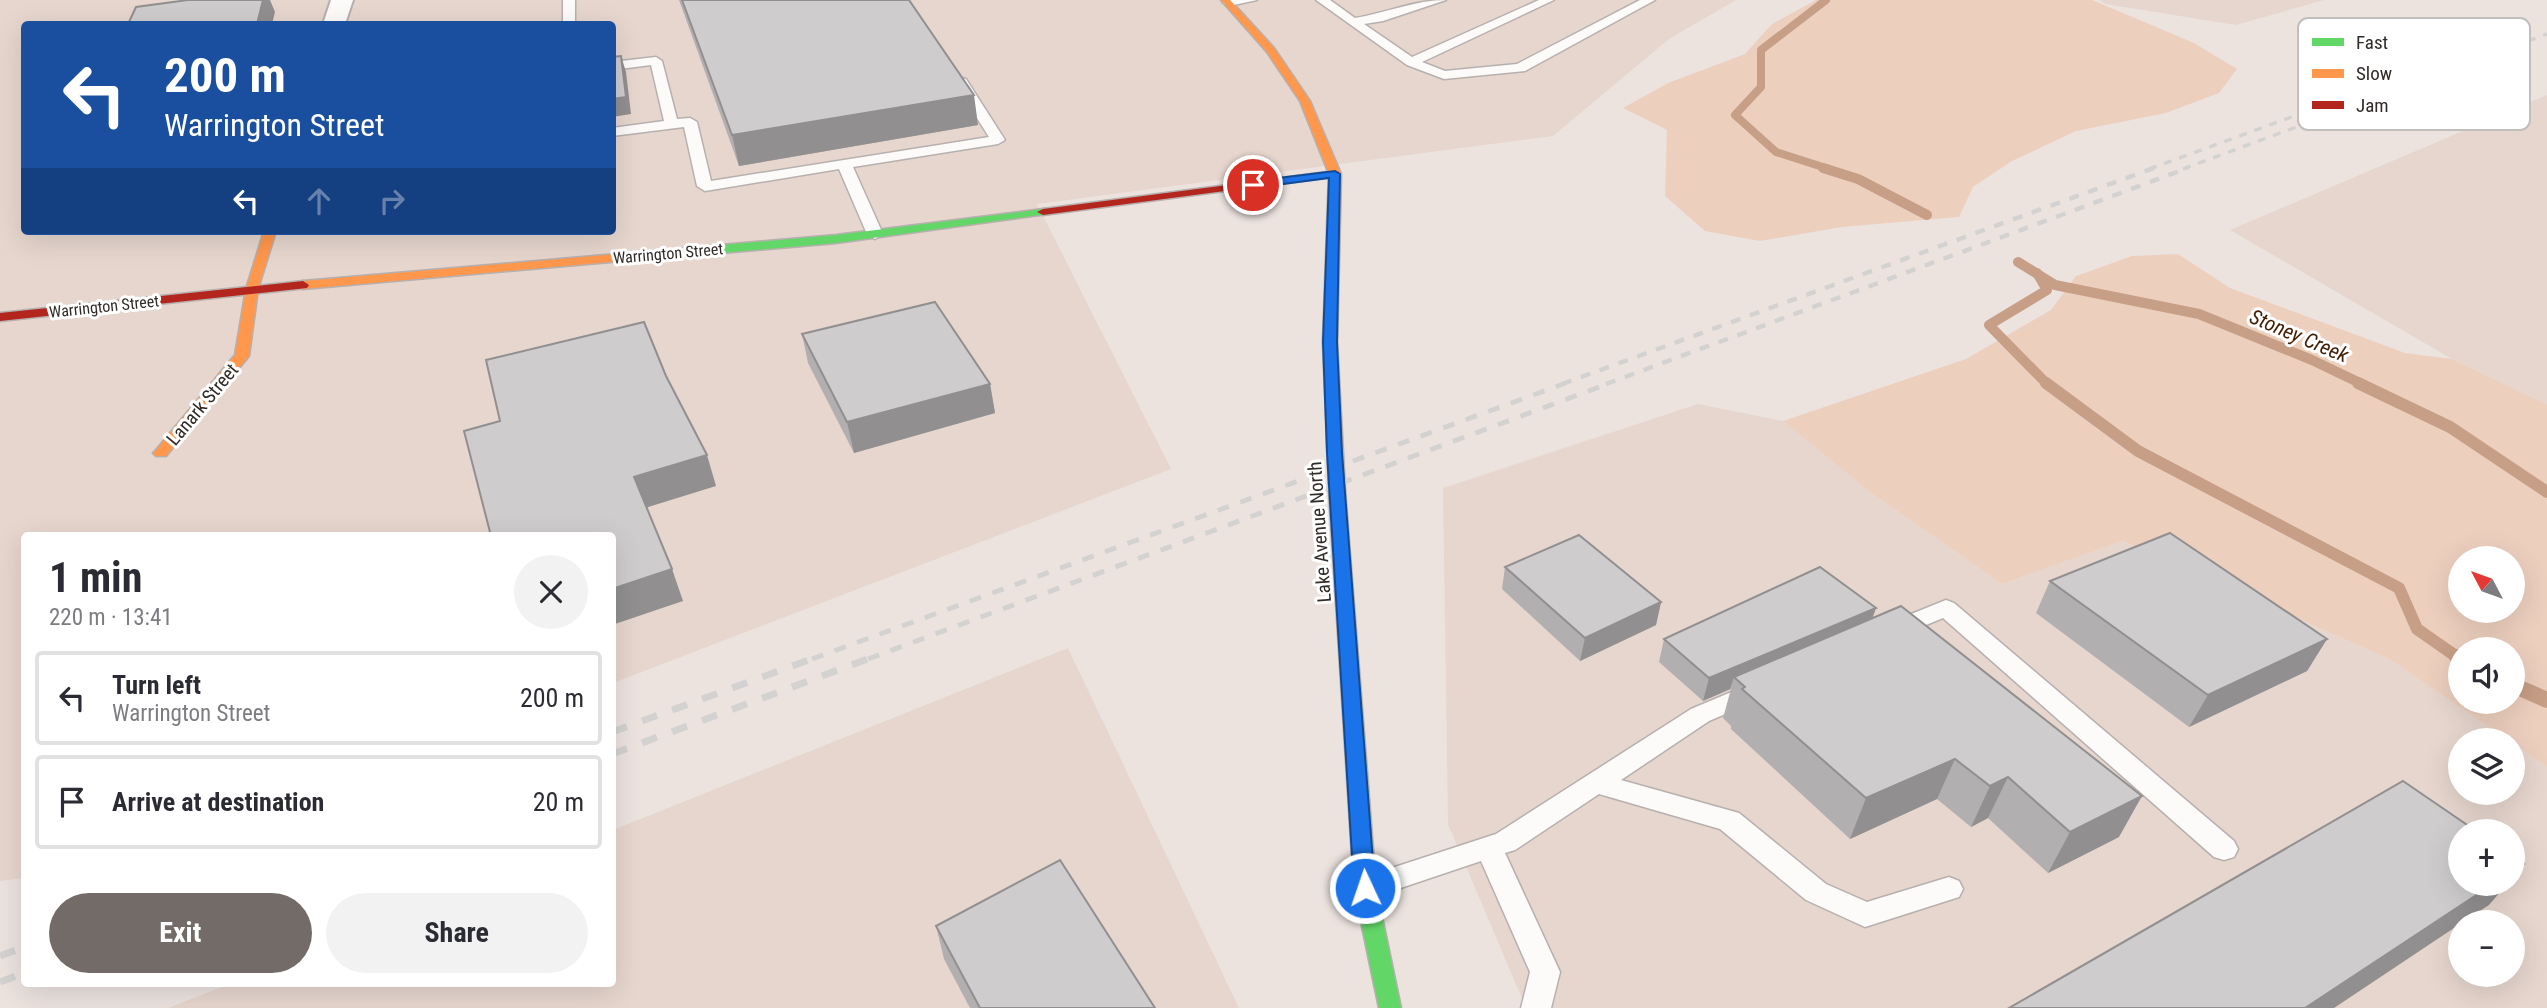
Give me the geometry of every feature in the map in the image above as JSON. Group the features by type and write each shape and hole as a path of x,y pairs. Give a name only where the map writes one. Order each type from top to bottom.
{"street":[{"path":"335,21 342,0"},
{"name":"Lake Avenue North","path":"1227,1 1271,50 1305,101 1335,174 1330,342 1334,453 1365,888 1390,1008"},
{"name":"Warrington Street","path":"0,317 252,289 874,234 1335,174"},
{"name":"Lanark Street","path":"161,453 242,356 252,289 269,235"}],"lane":[{"path":"569,0 569,21"},
{"path":"1227,1 1251,0"},
{"path":"1322,0 1411,62 1444,75 1520,68 1649,0"},
{"path":"1353,22 1379,18 1440,0"},
{"path":"1411,62 1548,0"},
{"path":"616,66 656,61 672,125"},
{"path":"616,132 690,122 705,186 998,141 956,75"},
{"path":"844,164 874,234"},
{"path":"1872,640 1946,608 2224,849"},
{"path":"1365,888 1505,842 1700,715 1774,683"},
{"path":"1596,783 1729,821 1816,892 1865,915 1949,889"},
{"path":"1489,847 1545,972 1536,1008"}],"shaded area":[{"path":"0,0 1736,0 1669,39 1553,136 1037,204 1171,469 616,682 616,532 21,532 21,878 0,881"},
{"path":"1816,0 2092,0 2194,43 2237,69 2219,93 2166,113 2076,131 2012,161 1973,187 1959,217 1842,227 1760,241 1705,231 1665,196 1667,130 1623,108 1668,83 1745,54 1772,24"},
{"path":"2100,0 2324,0 2236,25 2105,4"},
{"path":"2547,95 2547,404 2452,359 2230,230 2465,130 2530,130 2530,102"},
{"path":"2178,254 2230,288 2405,353 2452,359 2547,404 2547,767 2525,751 2525,728 2490,728 2470,714 2525,714 2525,637 2448,637 2448,699 2389,659 2122,541 2002,584 1867,490 1783,421 1966,359 2051,310 2076,276 2132,256"},
{"path":"1698,404 1783,421 1867,490 2002,584 2121,541 2389,659 2448,699 2448,714 2470,714 2490,728 2448,728 2448,805 2525,805 2525,751 2547,767 2547,1008 1526,1008 1448,824 1443,488"},
{"path":"1068,648 1239,1008 168,1008 221,987 616,987 616,829"}],"building":[{"path":"188,0 263,0 258,21 129,21 136,7"},
{"path":"682,0 909,0 974,95 732,135"},
{"path":"621,56 626,97 616,98 616,57"},
{"path":"935,302 990,384 847,422 802,334"},
{"path":"644,322 666,376 707,455 634,477 672,569 616,588 616,532 490,532 464,431 500,421 486,360"},
{"path":"2170,533 2327,639 2208,695 2050,581"},
{"path":"1579,535 1661,602 1585,638 1505,567"},
{"path":"1820,567 1876,608 1709,678 1664,639"},
{"path":"1901,606 2142,796 2070,832 2008,777 1990,786 1955,759 1866,798 1742,689 1745,687 1734,677"},
{"path":"2403,781 2458,819 2448,819 2448,896 2475,896 2454,910 2448,910 2448,914 2305,1008 2009,1008"},
{"path":"1060,860 1155,1008 980,1008 936,926"}],"waterway":[{"name":"Stoney Creek","path":"1826,0 1761,50 1761,87 1735,115 1776,152 1829,169"},
{"name":"Stoney Creek","path":"1823,168 1858,179 1927,215"},
{"name":"Stoney Creek","path":"2018,262 2038,274"},
{"name":"Stoney Creek","path":"2038,274 2055,285 2199,314 2312,360 2362,384"},
{"path":"2038,274 2047,290 1989,325 2046,383"},
{"path":"2046,383 2138,451 2399,588 2417,629 2448,651"},
{"name":"Stoney Creek","path":"2358,383 2450,427 2547,492"},
{"path":"2525,690 2547,700"}],"railway":[{"path":"2530,40 2547,34"},
{"path":"2149,169 2298,115"},
{"path":"2183,169 2298,126"},
{"path":"1562,384 2154,168"},
{"path":"1606,384 2188,168"},
{"path":"812,659 1566,383"},
{"path":"868,659 1610,383"},
{"path":"616,731 817,657"},
{"path":"616,753 873,657"},
{"path":"0,956 21,948"},
{"path":"0,982 21,974"}],"traffic: fast":[{"path":"629,257 836,239 1043,212"},
{"path":"1337,491 1365,888 1390,1008"}],"traffic: slow":[{"path":"1225,0 1271,50 1305,101 1335,174 1330,342 1337,491"},
{"path":"161,453 242,356 252,289 269,235"},
{"path":"303,285 629,257"}],"traffic: jam":[{"path":"1043,212 1335,174"},
{"path":"0,317 303,285"}],"route":[{"path":"1253,185 1335,174 1330,342 1334,453 1365,888"}]}
